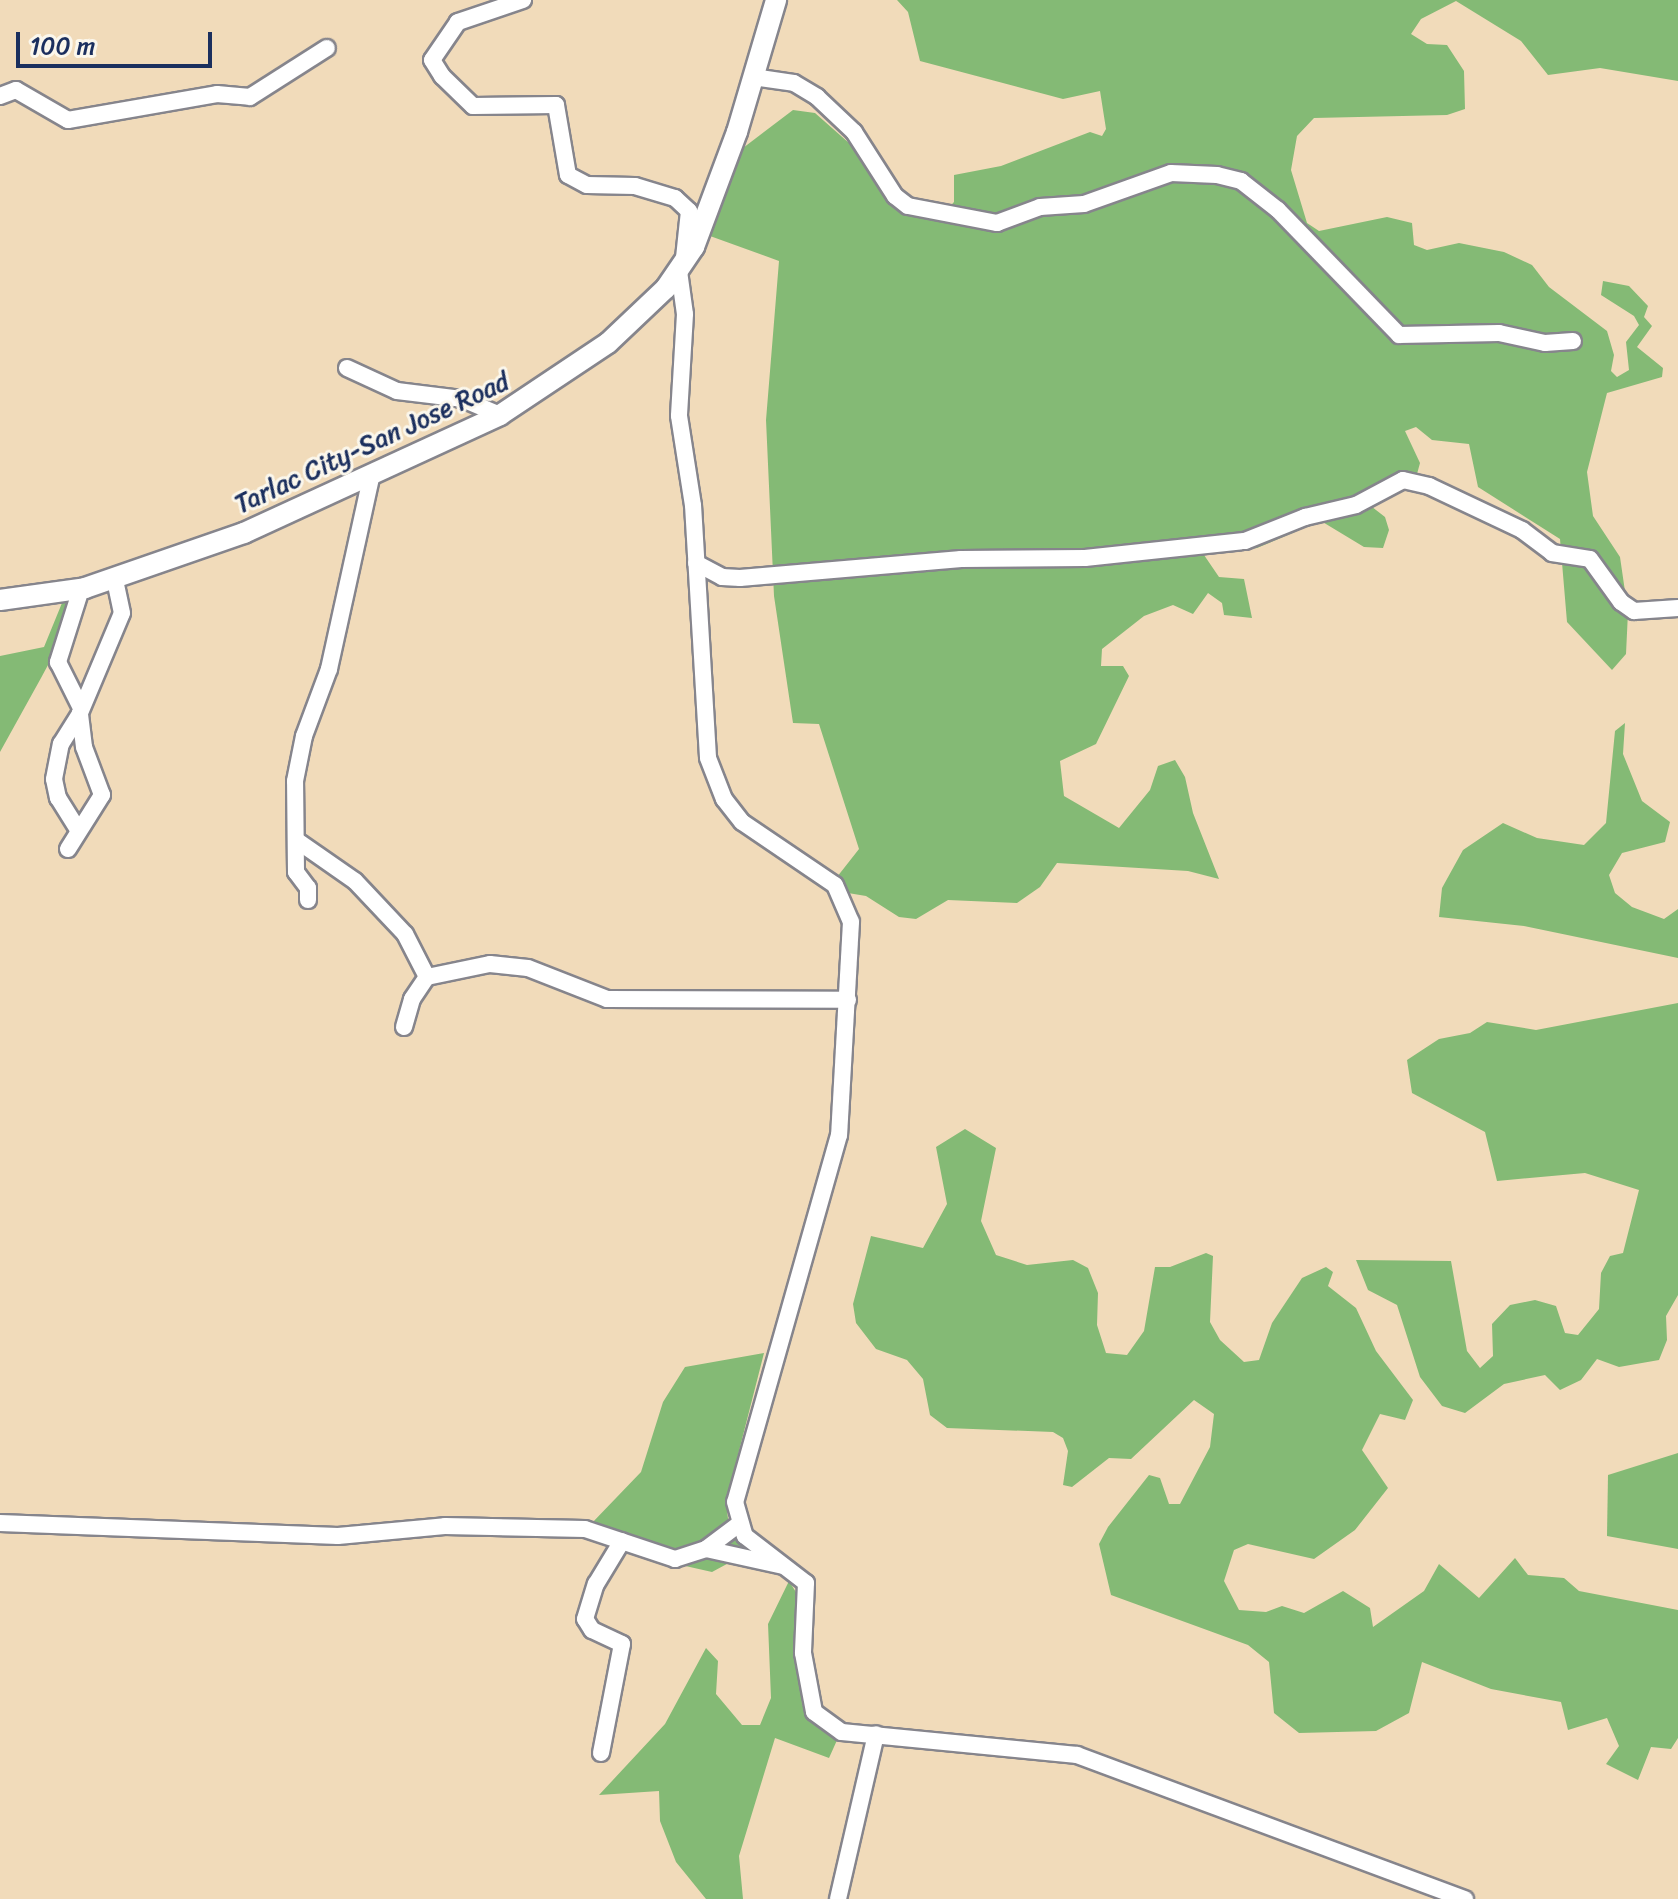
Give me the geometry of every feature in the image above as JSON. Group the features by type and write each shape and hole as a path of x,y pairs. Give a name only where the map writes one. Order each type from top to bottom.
{"main road":[{"name":"Tarlac City-San Jose Road","path":"0,600 81,589 115,580 244,533 500,415 608,343 682,268 711,206 776,0"}],"street":[{"path":"523,0 464,18 432,60 473,106 556,105 568,175 587,185 635,186 675,198 689,211 682,268 685,314 679,416 692,492 704,737 717,786 751,830 841,892 851,922 839,1135 735,1502 738,1525 752,1543 793,1568 809,1592 803,1653 814,1712 842,1732 1077,1755 1465,1899"},
{"path":"0,96 16,90 68,120 217,94 250,97 327,48"},
{"path":"753,77 794,83 817,97 854,132 895,196 908,206 997,223 1040,207 1084,204 1171,173 1217,175 1241,181 1267,200 1399,335 1499,333 1545,343 1573,341"},
{"path":"347,368 397,391 462,399 500,415"},
{"path":"308,900 308,888 296,872 299,842 295,781 304,736 329,669 372,474"},
{"path":"696,563 722,577 740,578 961,559 1085,558 1231,543 1255,539 1305,517 1342,510 1403,480 1446,493 1522,530 1552,553 1590,559 1621,602 1634,611 1678,608"},
{"path":"77,828 58,798 54,779 61,744 80,710 122,613 115,580"},
{"path":"68,849 77,828 102,795 84,747 80,710 58,662 81,589"},
{"path":"299,842 365,891 405,934 427,977"},
{"path":"404,1027 412,999 427,977 490,964 528,968 607,999 848,1000"},
{"path":"0,1523 338,1536 445,1526 585,1529 675,1559 706,1549 738,1525"},
{"path":"601,1753 622,1644 592,1630 585,1619 596,1584 622,1541"},
{"path":"706,1549 793,1568"},
{"path":"838,1899 876,1734"}],"green space":[{"path":"897,0 1678,0 1678,81 1600,68 1548,75 1521,41 1456,1 1421,19 1411,34 1427,44 1447,45 1464,71 1465,109 1447,115 1314,118 1297,136 1291,170 1307,223 1319,231 1387,217 1412,223 1414,245 1427,250 1459,243 1504,252 1532,265 1549,287 1607,331 1614,355 1611,371 1617,377 1629,370 1626,342 1639,325 1634,316 1601,295 1603,281 1629,286 1648,306 1644,317 1652,326 1637,347 1663,368 1662,377 1607,393 1587,472 1593,516 1620,557 1628,612 1626,654 1612,670 1567,622 1560,539 1478,487 1469,444 1432,440 1416,427 1405,431 1420,463 1414,485 1367,503 1385,517 1389,530 1383,548 1364,547 1321,521 1257,548 1204,555 1219,577 1244,579 1252,618 1224,615 1222,603 1208,593 1193,614 1173,605 1144,616 1102,649 1101,666 1123,666 1129,676 1096,744 1060,761 1064,796 1119,828 1150,790 1158,766 1175,760 1185,777 1193,813 1219,879 1188,871 1057,863 1040,887 1017,903 948,900 916,919 899,917 866,896 848,893 837,877 859,849 819,724 793,723 774,596 766,420 779,261 710,236 743,148 793,110 815,113 858,151 889,204 909,215 939,218 954,202 954,175 1001,166 1090,132 1102,136 1106,129 1100,91 1063,99 920,61 908,12"},
{"path":"83,600 0,752 0,656 44,647 62,603"},
{"path":"1625,723 1623,754 1642,801 1670,822 1665,842 1622,853 1609,875 1615,893 1632,907 1664,919 1678,909 1678,958 1524,926 1439,917 1442,888 1463,850 1503,823 1537,838 1584,845 1606,823 1615,731"},
{"path":"1678,1003 1678,1295 1666,1316 1667,1340 1659,1360 1619,1367 1597,1359 1581,1380 1560,1390 1545,1375 1504,1384 1465,1413 1442,1406 1420,1377 1397,1305 1368,1290 1356,1260 1451,1261 1467,1351 1480,1368 1493,1356 1492,1324 1510,1305 1535,1300 1556,1306 1565,1333 1578,1335 1599,1309 1601,1273 1610,1256 1623,1253 1639,1190 1585,1173 1497,1181 1485,1132 1412,1093 1407,1060 1439,1039 1470,1033 1487,1022 1536,1030"},
{"path":"965,1129 996,1148 981,1221 996,1255 1027,1265 1073,1260 1088,1268 1098,1293 1097,1325 1106,1353 1127,1355 1144,1331 1155,1267 1170,1267 1206,1253 1213,1256 1210,1322 1220,1340 1244,1362 1259,1360 1272,1323 1302,1278 1326,1267 1333,1272 1328,1286 1356,1308 1376,1351 1413,1400 1405,1420 1380,1414 1362,1450 1388,1488 1355,1530 1314,1559 1248,1544 1234,1550 1224,1581 1239,1610 1266,1612 1282,1606 1304,1613 1343,1591 1370,1608 1373,1627 1424,1591 1439,1564 1479,1598 1515,1558 1528,1575 1564,1578 1579,1591 1678,1610 1678,1738 1671,1749 1651,1747 1638,1780 1606,1764 1619,1746 1607,1718 1568,1730 1561,1702 1491,1689 1422,1662 1409,1713 1376,1731 1299,1733 1274,1713 1269,1662 1248,1645 1111,1595 1099,1544 1108,1527 1149,1475 1160,1478 1169,1504 1180,1504 1210,1447 1214,1414 1194,1400 1131,1459 1109,1458 1072,1487 1063,1485 1068,1451 1063,1438 1053,1432 947,1428 930,1415 923,1379 907,1360 876,1349 856,1323 853,1304 871,1236 923,1248 947,1204 936,1147"},
{"path":"764,1353 726,1502 729,1527 751,1551 712,1572 681,1565 591,1524 641,1472 663,1402 685,1367"},
{"path":"1678,1453 1678,1549 1607,1536 1608,1475"},
{"path":"789,1581 799,1597 802,1705 814,1723 838,1738 829,1758 775,1738 739,1856 743,1899 706,1899 676,1862 660,1821 659,1791 599,1795 665,1724 706,1648 718,1661 716,1694 742,1725 760,1725 771,1698 768,1624"}]}
